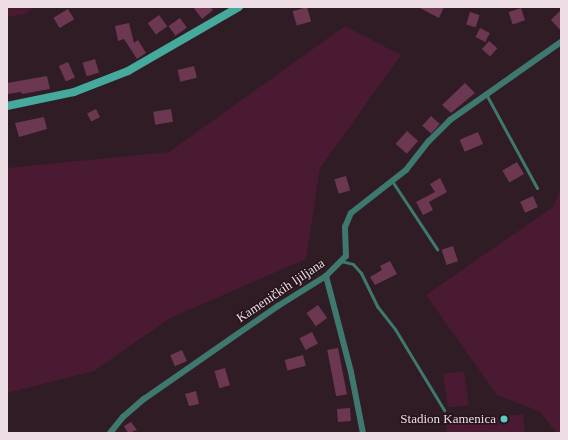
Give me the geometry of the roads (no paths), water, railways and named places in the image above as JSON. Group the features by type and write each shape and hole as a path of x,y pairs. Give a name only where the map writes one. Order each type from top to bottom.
{"street":[{"path":"7,106 74,92 128,71 239,7"},
{"name":"Kameničkih ljiljana","path":"110,433 144,399 278,306 326,276 341,261 347,250 345,234 348,218 406,170 429,141 450,120 561,42"},
{"path":"326,276 351,372 363,433"}],"lane":[{"path":"486,94 537,188"},
{"path":"392,181 438,249"},
{"path":"341,261 353,264 361,273 377,306 395,329 444,410"}],"place":[{"name":"Stadion Kamenica","path":"504,419"}]}
